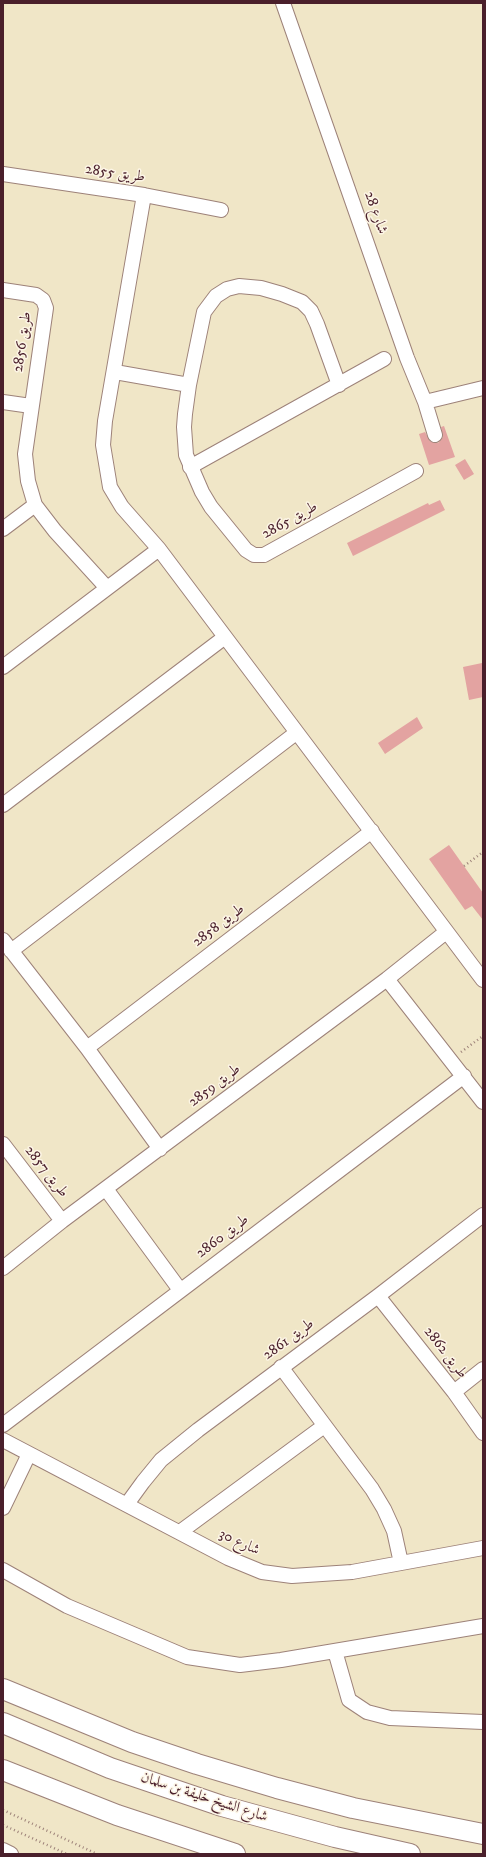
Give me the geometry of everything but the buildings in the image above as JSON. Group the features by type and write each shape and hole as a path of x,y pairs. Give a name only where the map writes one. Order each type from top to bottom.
{"highway":[{"path":"3,1689 132,1742 197,1764 277,1788 353,1808 483,1834"},
{"name":"شارع الشيخ خليفة بن سلمان","path":"3,1723 110,1768 222,1806 335,1837 410,1854"},
{"path":"3,1770 117,1815 235,1854"}],"street":[{"name":"شارع 28","path":"283,3 407,358 425,402 435,435"},
{"name":"طريق 2855","path":"3,174 144,195 221,210"},
{"path":"144,195 115,372 105,421 103,445 110,487 122,507 159,549 483,980"},
{"name":"طريق 2865","path":"339,385 317,324 311,311 302,302 268,290 239,286 216,296 204,312 189,385 184,427 186,455 190,468 211,507 246,550 254,555 264,555 416,471"},
{"name":"طريق 2856","path":"3,290 36,295 43,300 46,308 25,454 28,481 35,505 55,531 107,588"},
{"path":"190,468 384,359"},
{"path":"115,372 189,385"},
{"path":"425,402 483,388"},
{"path":"3,402 31,406"},
{"path":"3,529 35,505"},
{"path":"3,667 159,549"},
{"path":"3,805 224,637"},
{"path":"160,1148 87,1048 7,945 296,733"},
{"name":"طريق 2858","path":"87,1048 372,831"},
{"name":"طريق 2859","path":"3,1268 62,1221 387,979 446,932"},
{"path":"387,979 483,1102"},
{"name":"طريق 2860","path":"3,1425 464,1076"},
{"name":"طريق 2857","path":"3,1144 62,1221"},
{"path":"106,1189 180,1290"},
{"name":"طريق 2861","path":"127,1504 161,1460 281,1367 378,1296 483,1215"},
{"name":"طريق 2862","path":"378,1296 454,1392 483,1433"},
{"path":"281,1367 372,1489 384,1509 394,1531 401,1563"},
{"path":"454,1392 483,1370"},
{"path":"180,1532 324,1426"},
{"name":"شارع 30","path":"3,1440 228,1558 262,1572 278,1575 352,1572 483,1548"},
{"path":"3,1508 30,1454"},
{"path":"3,1570 67,1606 187,1657 240,1665 335,1651 483,1626"},
{"path":"335,1651 349,1700 367,1712 390,1718 483,1722"},
{"path":"3,1850 11,1854"}],"path":[{"path":"464,866 483,852"},
{"path":"450,1059 483,1036"},
{"path":"3,1810 97,1854"},
{"path":"3,1825 67,1854"}]}
